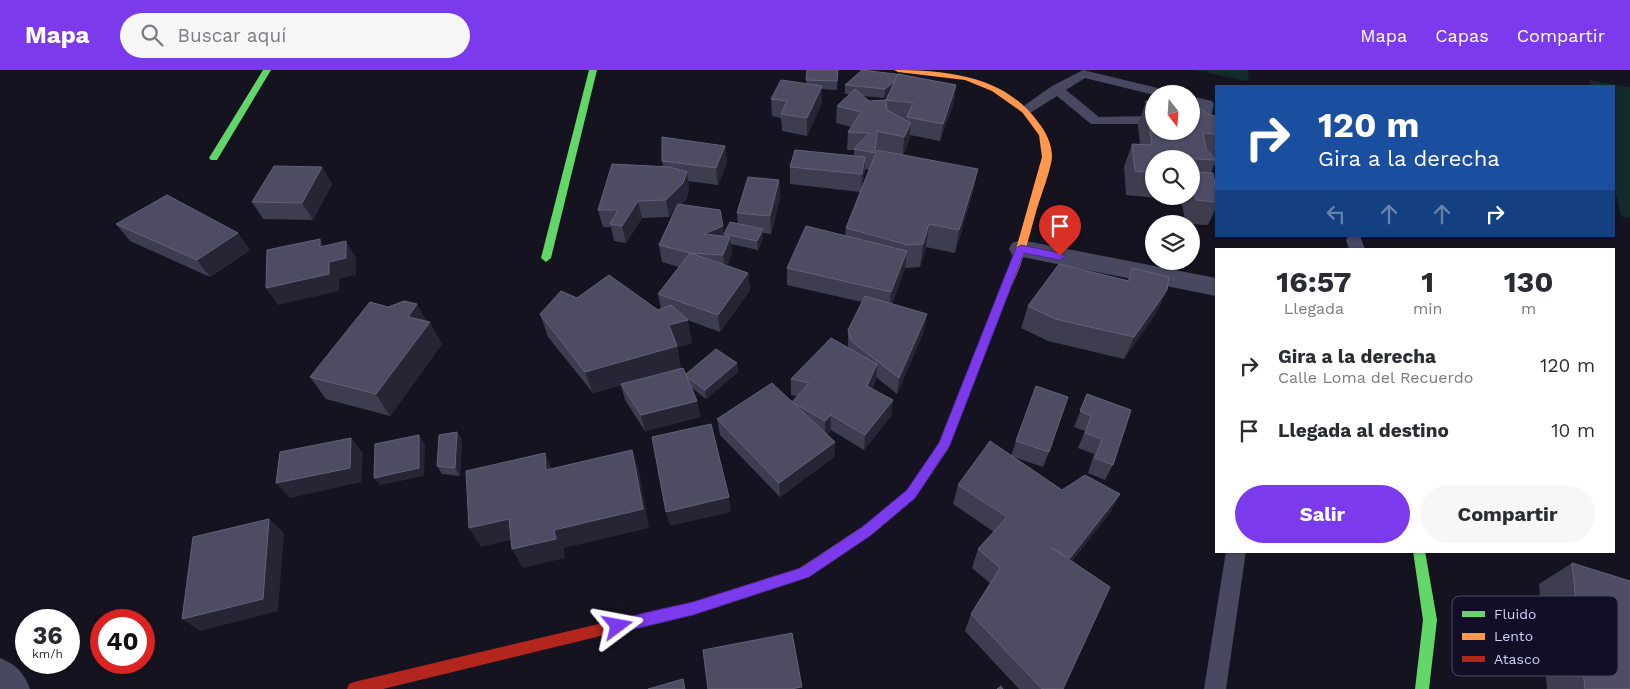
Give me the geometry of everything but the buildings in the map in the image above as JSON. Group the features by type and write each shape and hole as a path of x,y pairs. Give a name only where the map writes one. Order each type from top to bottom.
{"street":[{"path":"214,158 267,70"},
{"path":"546,258 593,70"},
{"path":"354,689 693,608 804,573 866,532 911,494 944,445 1021,248 1047,157 1043,135 1024,110 996,89 966,78 898,70"},
{"path":"1021,248 1215,287"},
{"path":"1418,553 1430,620 1422,689"},
{"path":"0,675 13,689"}],"lane":[{"path":"1024,110 1084,74 1145,89"},
{"path":"1057,89 1096,121 1145,120"},
{"path":"1200,102 1207,104 1205,119 1200,119"},
{"path":"1215,689 1236,553"}],"green space":[{"path":"1193,70 1249,70 1248,81"},
{"path":"1589,80 1630,87 1630,218 1621,216 1615,190 1615,85 1591,85"}],"traffic: fast":[{"path":"214,158 267,70"},
{"path":"546,258 593,70"},
{"path":"877,523 911,494 944,445 1008,282"},
{"path":"1419,553 1430,620 1422,689"}],"traffic: slow":[{"path":"898,70 966,78 995,89 1025,110 1043,135 1047,157 1021,249 1008,282"},
{"path":"658,616 693,608 804,573 877,523"}],"traffic: jam":[{"path":"354,689 658,616"}],"route":[{"path":"618,626 693,608 804,573 866,532 896,507 911,494 944,445 1021,248 1060,256"}]}
